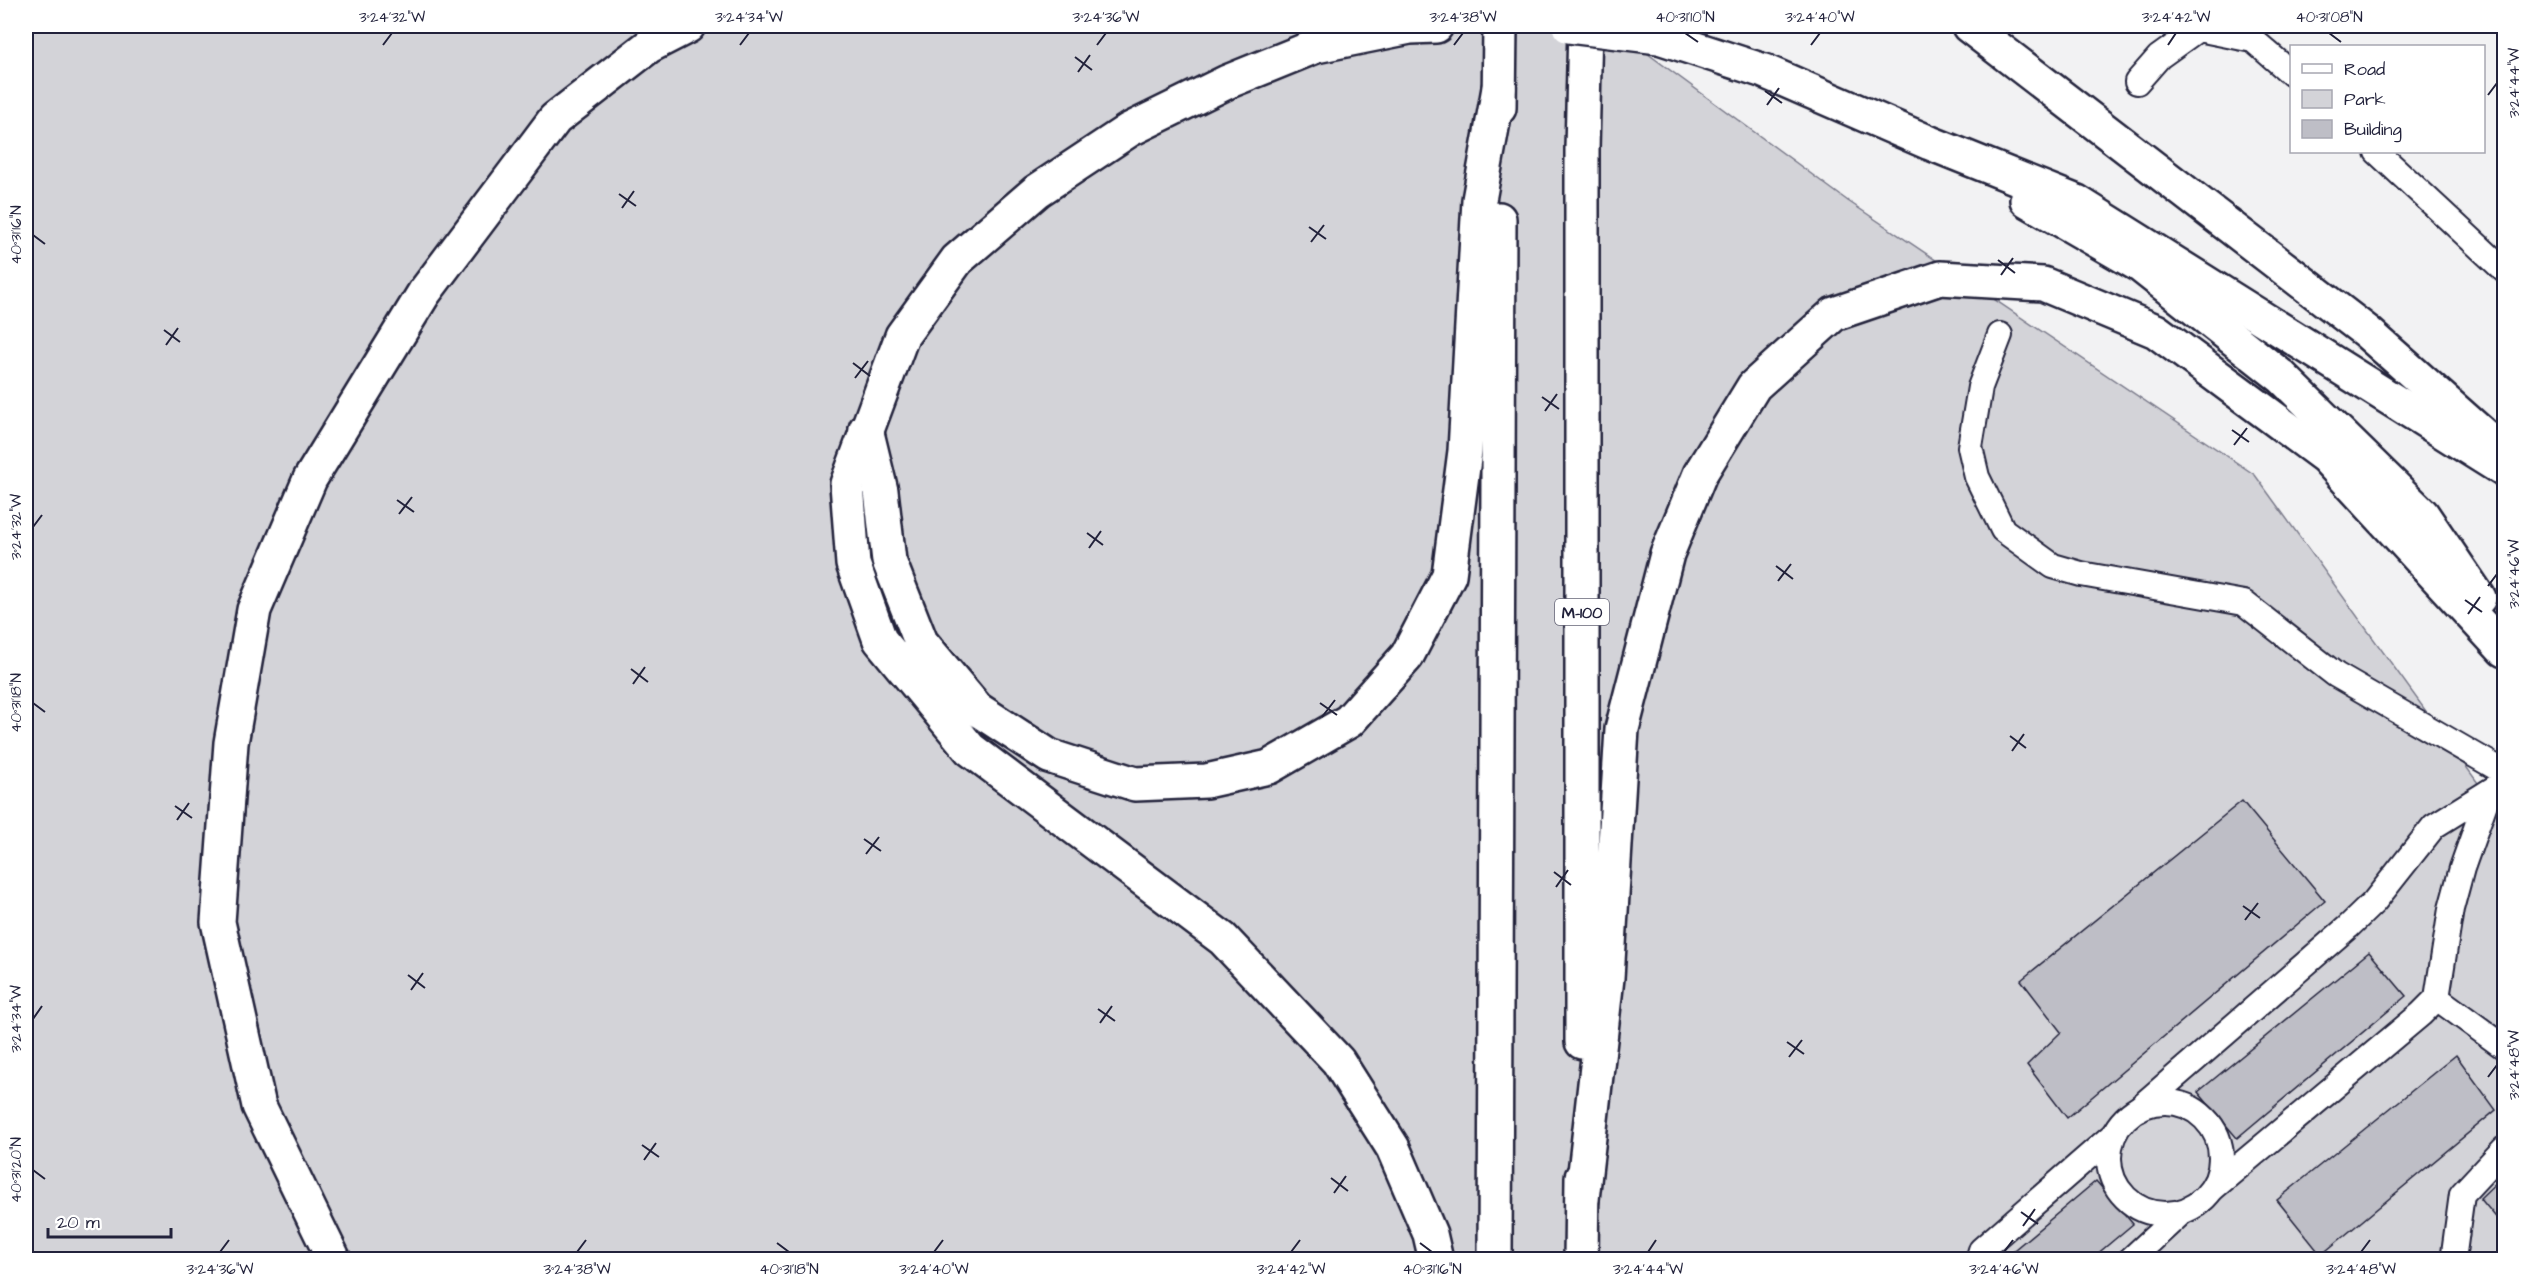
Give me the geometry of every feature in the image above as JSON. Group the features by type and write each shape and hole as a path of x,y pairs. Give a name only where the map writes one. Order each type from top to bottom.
{"main road":[{"path":"334,1260 259,1106 218,922 231,743 254,610 310,479 424,293 555,119 649,46 688,26"},
{"path":"1423,26 1316,46 1227,81 1129,130 1037,191 957,260 902,336 866,429 848,484 853,564 880,640 970,749 1223,939 1338,1060 1393,1148 1430,1234 1436,1260"},
{"path":"1495,1260 1500,26"},
{"path":"1569,26 1659,37 1764,71 1930,143 2077,202 2505,470"},
{"name":"M-100","path":"1581,1260 1582,149 1585,26"},
{"path":"1970,26 2367,333 2505,454"},
{"path":"866,429 881,491 889,561 909,612 921,642 977,710 1049,756 1135,784 1206,781 1269,767 1349,721 1407,656 1449,575 1465,451 1479,200 1499,88"},
{"path":"1930,143 2141,266 2282,377 2422,514 2505,636"},
{"path":"1582,1199 1607,978 1622,729 1667,554 1700,474 1754,386 1834,314 1940,278 2043,284 2156,331 2326,457 2505,650"}],"lane":[{"path":"2137,82 2159,57 2198,29 2253,40 2290,72"},
{"path":"2378,153 2505,270"},
{"path":"2000,335 1980,387 1970,447 1977,477 2003,530 2054,566 2081,574 2244,603 2336,675 2505,772"},
{"path":"2130,1260 2182,1212 2199,1203 2212,1189 2421,1014 2437,998 2451,909 2462,868 2497,787"},
{"path":"1978,1260 1981,1250 2113,1134 2124,1119 2374,902 2434,826 2497,787"},
{"path":"2437,998 2505,1047"},
{"path":"2138,1109 2155,1103 2173,1102 2190,1108 2205,1119 2216,1133 2221,1152 2220,1172 2212,1189"},
{"path":"2113,1134 2109,1152 2109,1170 2116,1187 2127,1200 2144,1211 2163,1214 2182,1212"},
{"path":"2452,1260 2462,1194 2505,1149"}],"green space":[{"path":"26,26 1610,26 1848,201 2255,475 2504,819 2504,1259 26,1259"}],"building":[{"path":"2242,801 2325,901 2067,1118 2027,1065 2061,1032 2021,980"},
{"path":"2369,952 2406,996 2237,1138 2198,1092"},
{"path":"2456,1055 2496,1110 2321,1255 2277,1200"},
{"path":"2504,1175 2504,1227 2480,1198"},
{"path":"2096,1181 2133,1224 2090,1260 2002,1260"}]}
